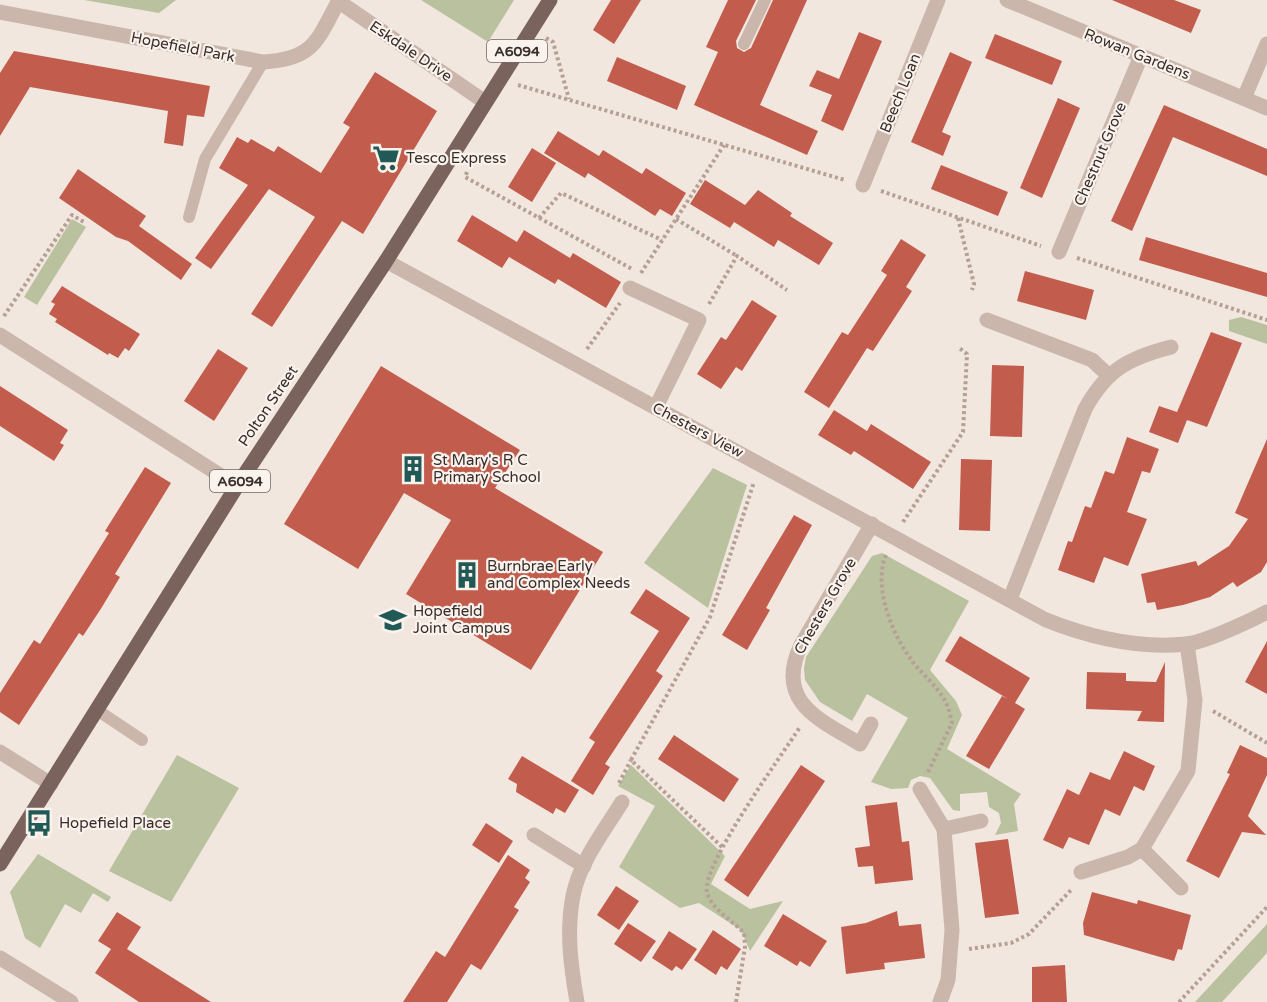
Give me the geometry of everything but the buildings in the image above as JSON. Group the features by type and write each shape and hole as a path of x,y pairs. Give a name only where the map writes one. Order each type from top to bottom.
{"main road":[{"name":"Polton Street","path":"0,864 237,486 387,261 550,0"}],"street":[{"name":"Beech Loan","path":"863,185 938,0"},
{"name":"Rowan Gardens","path":"1007,0 1267,108"},
{"name":"Hopefield Park","path":"3,8 263,62 297,57 308,50 319,37 339,1"},
{"name":"Eskdale Drive","path":"339,1 485,102"},
{"path":"1244,98 1267,44"},
{"name":"Chestnut Grove","path":"1059,252 1141,56"},
{"name":"Chesters View","path":"387,261 1046,620 1092,636 1154,644 1187,644 1267,612"},
{"path":"630,288 699,320 656,407"},
{"path":"987,320 1092,360 1108,375"},
{"path":"0,335 237,486"},
{"path":"1010,599 1085,409 1096,388 1108,375 1146,354 1171,347"},
{"name":"Chesters Grove","path":"809,714 799,698 794,681 795,658 872,524"},
{"path":"1081,872 1128,857 1142,849 1188,771 1195,700 1187,644"},
{"path":"809,714 860,744 871,724"},
{"path":"0,752 51,784"},
{"path":"920,789 944,829 952,930 948,980 940,1002 932,1002"},
{"path":"577,1002 569,950 573,896 584,866 622,802"},
{"path":"944,829 981,821"},
{"path":"534,835 584,866"},
{"path":"1142,849 1181,888"},
{"path":"0,958 70,1002"}],"lane":[{"path":"744,44 765,0"},
{"path":"189,217 205,159 263,62"},
{"path":"97,710 142,740"}],"path":[{"path":"530,31 553,42 569,100"},
{"path":"499,79 863,185"},
{"path":"577,364 641,273 724,145"},
{"path":"455,150 473,160 465,177 641,273"},
{"path":"539,218 561,193 662,240"},
{"path":"0,321 72,215 84,222"},
{"path":"958,218 975,284 972,290"},
{"path":"676,219 787,290"},
{"path":"699,320 737,256"},
{"path":"722,847 631,760 710,617 760,463"},
{"path":"1195,700 1267,743"},
{"path":"736,1002 745,947 744,933 710,900 706,881 722,847 809,714"},
{"path":"951,952 1011,943 1029,934 1075,886 1081,872"},
{"path":"1179,1002 1267,907"}],"green space":[{"path":"84,0 176,0 159,13"},
{"path":"421,0 514,0 488,42"},
{"path":"72,219 86,227 37,305 24,297"},
{"path":"1241,317 1267,325 1267,344 1229,331 1229,320"},
{"path":"713,468 747,485 708,608 644,563"},
{"path":"882,553 969,601 930,670 956,701 962,715 947,749 1021,794 1014,804 1018,831 995,835 1001,823 999,813 989,807 987,792 960,794 960,811 953,810 930,778 920,776 911,780 908,788 891,789 871,782 908,718 867,694 852,721 820,702 805,680 806,657 872,556"},
{"path":"177,755 239,788 171,902 109,871"},
{"path":"631,765 725,856 711,884 750,909 783,901 750,951 741,930 699,903 680,908 619,867 655,806 618,786"},
{"path":"38,854 111,897 108,902 93,893 81,913 65,904 40,948 25,938 10,892"},
{"path":"1267,924 1267,953 1222,1002 1195,1002"}],"place":[{"name":"Tesco Express","path":"386,158"},
{"name":"St Mary's R C Primary School","path":"413,469"},
{"name":"Burnbrae Early and Complex Needs","path":"467,575"},
{"name":"Hopefield Joint Campus","path":"393,620"},
{"name":"Hopefield Place","path":"39,823"}]}
